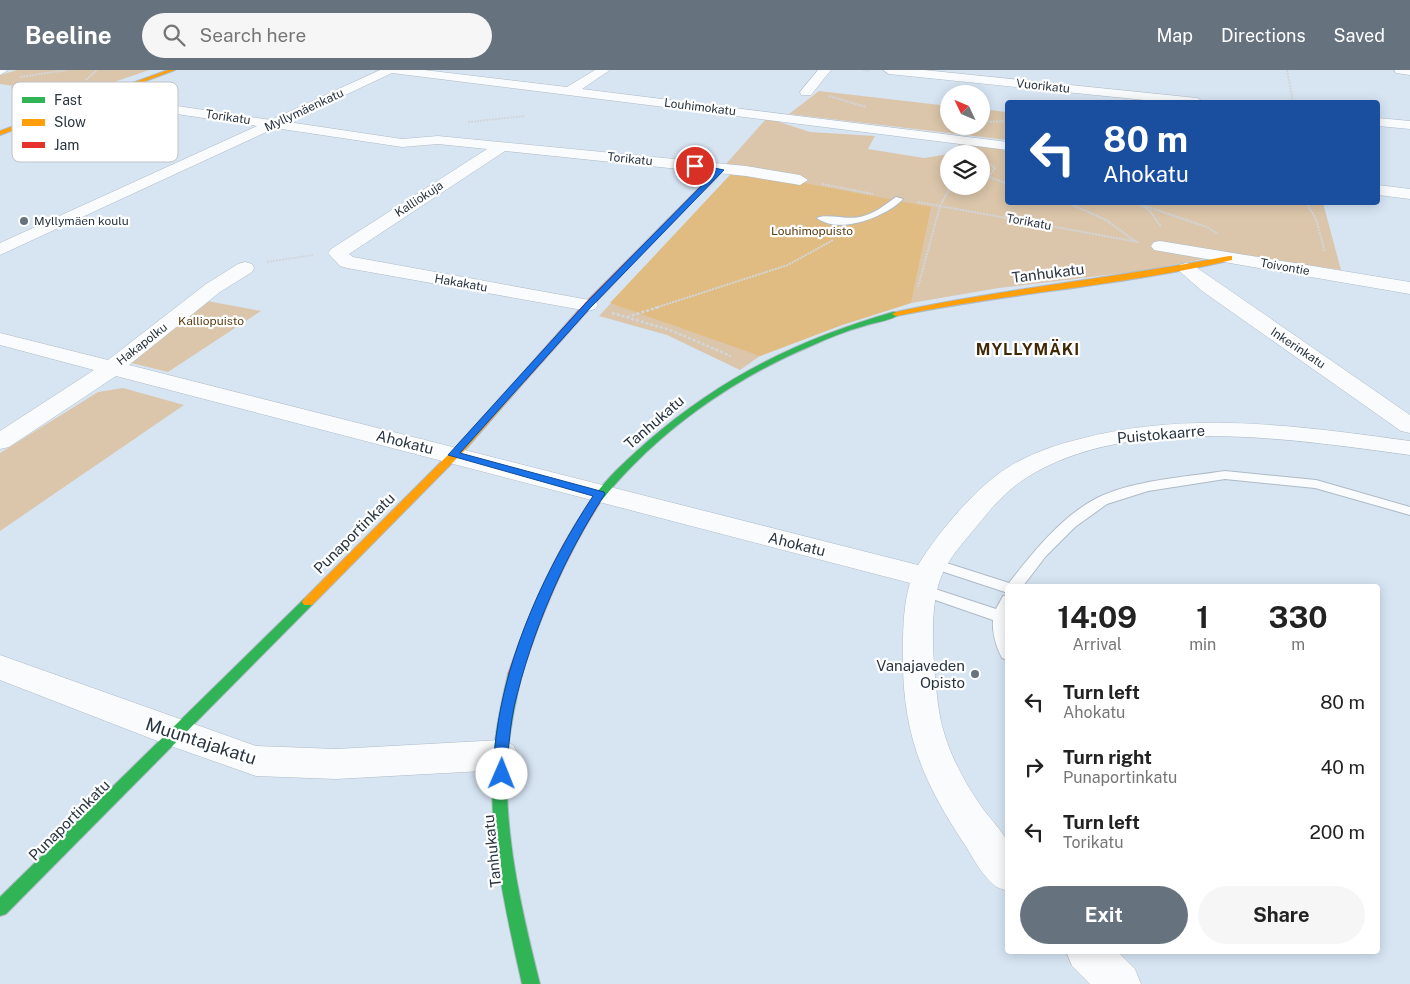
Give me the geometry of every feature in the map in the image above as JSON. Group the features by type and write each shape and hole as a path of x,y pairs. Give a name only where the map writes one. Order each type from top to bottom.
{"street":[{"path":"139,82 172,70"},
{"name":"Louhimokatu","path":"391,70 1005,146"},
{"name":"Myllymäenkatu","path":"0,250 391,70"},
{"path":"570,91 604,70"},
{"path":"806,92 825,70"},
{"name":"Vuorikatu","path":"889,70 1178,100"},
{"path":"1047,100 1057,70"},
{"path":"1400,70 1410,71"},
{"name":"Torikatu","path":"178,110 402,143 438,140 720,170 746,171 800,180"},
{"path":"1380,122 1410,125"},
{"path":"0,133 12,129"},
{"name":"Kalliokuja","path":"337,253 502,146"},
{"name":"Punaportinkatu","path":"0,908 177,734 453,455 588,306 720,170"},
{"path":"1380,190 1410,194"},
{"name":"Toivontie","path":"1160,246 1410,288"},
{"name":"Hakakatu","path":"337,253 347,262 588,306"},
{"name":"Tanhukatu","path":"531,984 519,937 503,830 501,755 507,709 523,647 550,583 600,494 652,442 690,409 756,366 797,346 926,306 1186,269 1229,258"},
{"name":"Hakapolku","path":"0,442 112,368 213,288 245,268"},
{"name":"Inkerinkatu","path":"1186,269 1410,426"},
{"name":"Ahokatu","path":"0,339 928,577"},
{"name":"Puistokaarre","path":"1005,869 971,824 942,774 925,727 920,686 918,624 928,577 962,525 987,498 1016,473 1062,452 1106,439 1144,433 1185,430 1264,431 1410,448"},
{"name":"Muuntajakatu","path":"0,667 177,734 256,761 336,764 501,755"},
{"path":"1090,954 1120,984"}],"lane":[{"path":"822,218 848,223 874,216 899,199"},
{"path":"1017,584 1041,553 1070,524 1102,501 1146,486 1224,475 1316,484 1410,511"},
{"path":"928,577 1005,588"},
{"path":"928,577 999,616"},
{"path":"1005,605 999,616 1005,649"}],"path":[{"path":"17,77 68,70"},
{"path":"1287,70 1293,100"},
{"path":"990,122 1005,121"},
{"path":"990,177 1005,183"},
{"name":"Torikatu","path":"800,180 1160,246"},
{"path":"926,306 917,289 940,206 946,195"},
{"path":"1073,205 1106,220 1135,242"},
{"path":"1142,205 1150,211 1162,229 1160,246"},
{"path":"1142,205 1207,227 1228,244 1229,258"},
{"path":"1308,205 1316,219 1324,246 1328,275"},
{"path":"627,317 788,265 846,234 848,223"},
{"path":"245,268 288,257 337,253"},
{"path":"588,306 670,330 756,366"}],"green space":[{"path":"17,70 149,70 114,82 12,82 12,86 0,84 0,75"},
{"path":"819,91 940,105 940,132 789,114"},
{"path":"990,110 1005,112 1005,140 965,135 990,135"},
{"name":"Louhimopuisto","path":"767,118 810,132 875,136 868,149 924,158 940,155 940,195 990,195 990,145 1005,147 1005,205 1324,205 1341,270 1229,254 1148,270 999,288 911,303 842,325 760,356 740,370 667,335 599,316 730,175 725,165"},
{"name":"Louhimopuisto","path":"961,142 989,145 958,145"},
{"path":"731,174 783,179 931,207 911,303 842,325 760,356 610,303"},
{"name":"Kalliopuisto","path":"207,301 261,311 168,372 131,363"},
{"path":"123,388 184,405 0,531 0,453 98,392"}],"traffic: fast":[{"path":"598,498 626,466 672,425 731,383 762,365 827,336 896,314"},
{"path":"0,908 308,602"},
{"path":"515,674 506,712 501,751 502,829 514,908 531,984"}],"traffic: slow":[{"path":"140,82 173,70"},
{"path":"0,133 12,129"},
{"path":"896,314 937,305 1146,273 1229,258"},
{"path":"308,602 460,449 523,378"}],"traffic: jam":[{"path":"523,378 588,305 720,170"},
{"path":"515,674 549,583 584,518 598,498"}],"place":[{"name":"Myllymäen koulu","path":"24,221"},
{"name":"Vanajaveden Opisto","path":"975,674"}],"district":[{"name":"MYLLYMÄKI","path":"1028,349"}],"route":[{"path":"502,774 501,755 507,709 523,647 550,583 600,494 453,455 588,306 720,170 695,166"}]}
